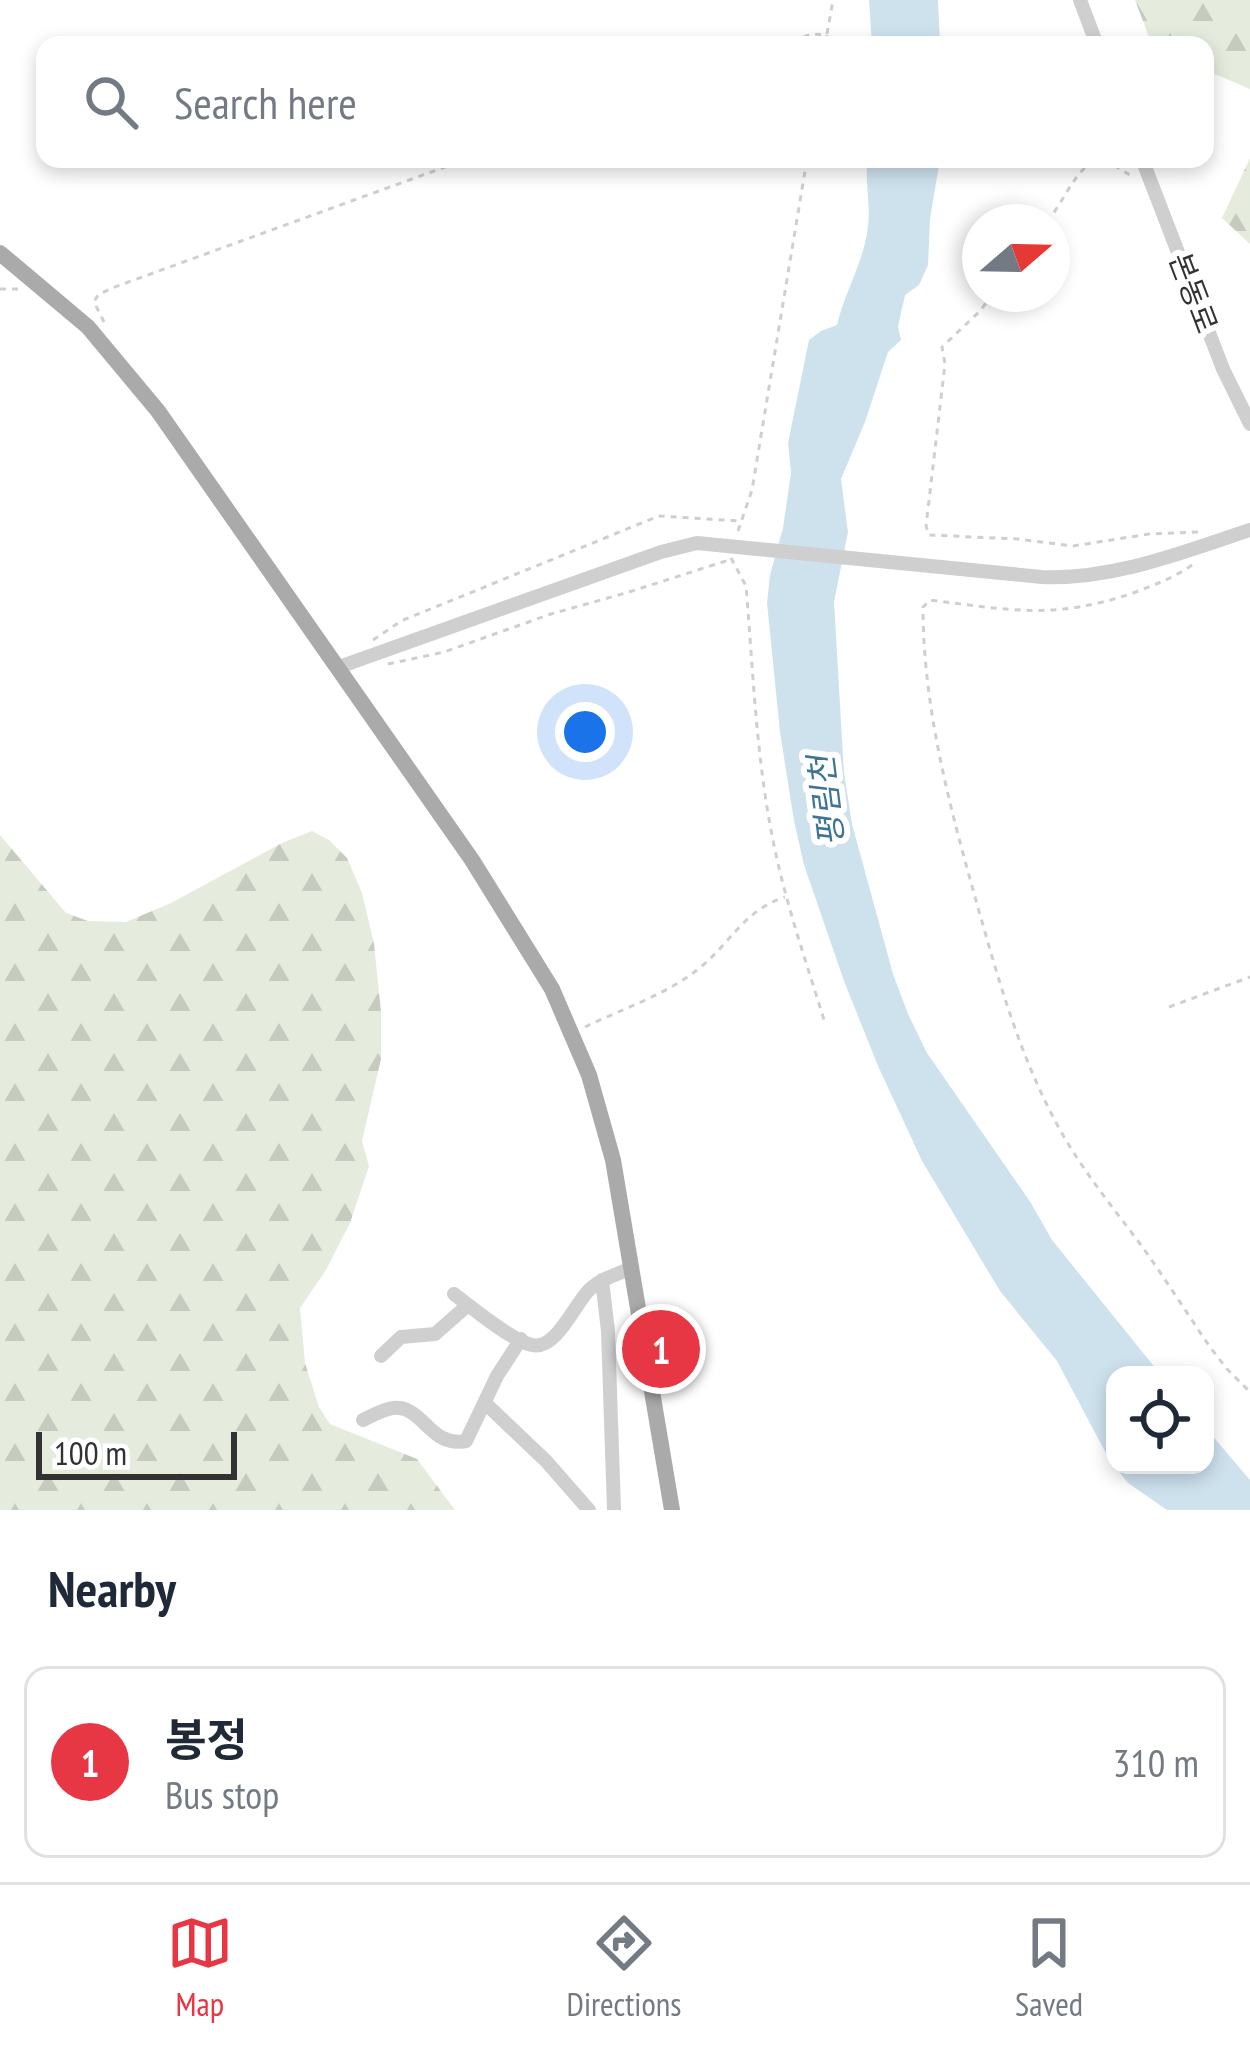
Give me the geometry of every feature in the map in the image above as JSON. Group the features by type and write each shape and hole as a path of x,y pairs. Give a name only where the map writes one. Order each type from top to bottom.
{"main road":[{"path":"0,254 88,327 124,368 339,668 484,880 552,989 589,1075 608,1140 672,1510"}],"street":[{"path":"1080,0 1094,36"},
{"name":"본동로","path":"1145,168 1215,348 1248,416"},
{"path":"339,668 697,543 1078,578 1250,530"},
{"path":"454,1294 531,1345 548,1343 585,1295 602,1280 632,1268"},
{"path":"602,1280 614,1510"},
{"path":"381,1356 401,1337 435,1334 468,1305"},
{"path":"363,1420 402,1408 440,1439 466,1442 521,1339"},
{"path":"485,1402 589,1510"}],"path":[{"path":"807,36 827,35 833,0"},
{"path":"109,330 94,302 112,287 442,168"},
{"path":"806,168 752,490 730,559 746,586 765,797 785,897 825,1023"},
{"path":"1061,204 1080,168"},
{"path":"1118,168 1141,183 1150,181"},
{"path":"979,312 942,346 945,364 926,526 929,535 1072,546 1189,530 1218,541 1180,574 1097,604 1040,612 930,600 923,614 933,713 952,814 998,986 1021,1048 1075,1155 1210,1347 1250,1392"},
{"path":"573,1033 682,980 705,963 751,914 785,897"},
{"path":"1169,1007 1250,977"}],"green space":[{"path":"1135,0 1250,0 1250,89 1214,74 1214,36 1149,36"},
{"path":"1250,158 1250,244 1222,218"},
{"path":"312,831 347,858 362,893 374,944 381,1059 362,1141 369,1166 350,1223 300,1308 305,1363 319,1407 330,1424 417,1459 455,1510 0,1510 0,835 66,913 88,921 126,922"}],"water":[{"path":"869,0 938,0 940,36 871,36"},
{"name":"평림천","path":"867,168 938,168 928,265 919,285 905,295 898,327 901,340 888,352 841,479 848,532 834,602 844,773 852,824 893,974 927,1053 1052,1240 1154,1366 1106,1366 1106,1453 1057,1361 1000,1291 922,1161 844,981 794,821 767,603 770,575 783,528 791,473 788,443 809,340 837,325 863,252 869,218"},
{"path":"1214,1438 1250,1480 1250,1510 1167,1510 1121,1474 1214,1474"}],"place":[{"name":"봉정","path":"661,1349"}]}
